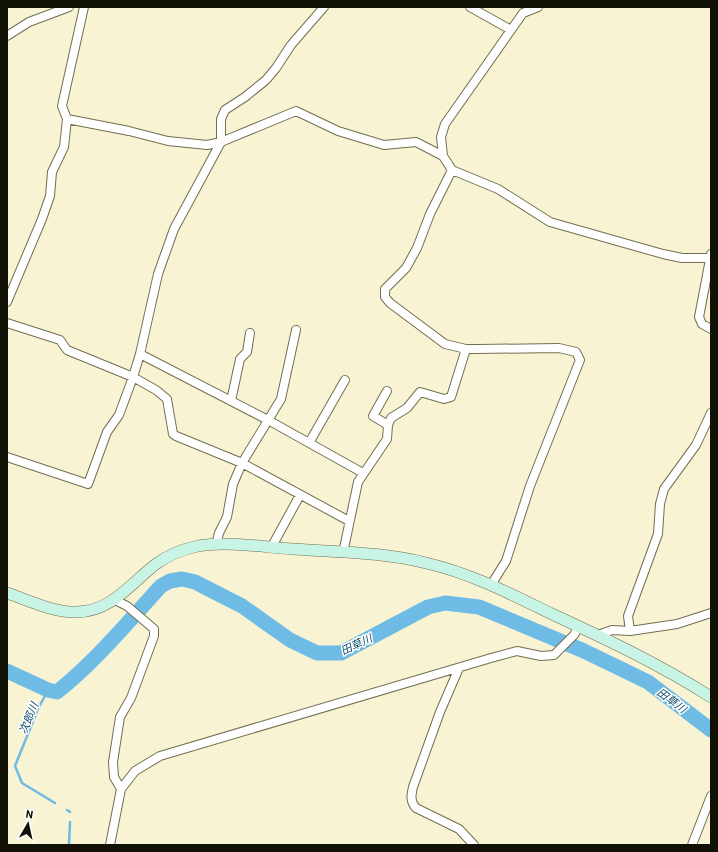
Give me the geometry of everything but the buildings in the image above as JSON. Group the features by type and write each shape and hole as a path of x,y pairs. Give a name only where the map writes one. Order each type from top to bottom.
{"street":[{"path":"7,36 29,22 69,7"},
{"path":"7,302 42,220 50,196 52,172 64,147 67,119 62,106 84,7"},
{"path":"7,457 88,484 107,432 119,415 133,377 140,354 158,274 174,229 221,142 221,119 225,110 245,97 266,80 291,45 324,7"},
{"path":"470,7 511,30"},
{"path":"538,7 523,13 445,124 441,137 443,156 452,170 498,189 550,222 663,254 682,258 710,256 699,317 702,324 711,329"},
{"path":"67,119 129,131 168,141 207,145 221,142 296,111 338,131 384,145 416,142 443,156"},
{"path":"452,170 430,214 417,248 406,268 385,289 385,297 446,344 466,349 559,348 576,352 580,360 530,486 506,562 491,585"},
{"path":"7,323 60,340 67,350 133,377 156,390 166,399 173,434 242,463 349,521"},
{"path":"216,545 218,533 228,518 233,484 242,463 281,398 296,330"},
{"path":"231,401 240,359 247,352 250,333"},
{"path":"343,553 358,482 387,439 388,425 392,418 407,408 420,392 444,399 451,397 466,349"},
{"path":"140,354 268,420 363,473"},
{"path":"309,443 345,380"},
{"path":"387,391 373,416 388,425"},
{"path":"630,631 628,616 658,534 660,504 664,489 696,445 711,413"},
{"path":"271,548 300,495"},
{"path":"7,593 57,609 75,612 92,610 115,600 158,563 196,546 216,545 343,553 424,562 454,571 491,585 577,631 598,635 665,668 711,697"},
{"path":"115,600 127,606 154,630 154,636 131,698 120,716 113,762 114,777 121,789"},
{"path":"598,635 612,630 630,631 677,624 711,613"},
{"path":"110,845 121,789 135,771 160,756 517,651 541,656 554,655 577,631"},
{"path":"459,668 440,712 413,787 411,797 412,804 416,808 459,829 474,845"},
{"path":"692,845 711,796"}],"waterway":[{"name":"田草川","path":"7,671 48,690 57,692 98,654 161,586 170,581 182,579 195,582 242,606 290,640 317,653 341,653 428,607 445,603 479,607 584,651 648,682 711,730"},
{"name":"次郎川","path":"48,690 38,709 15,766 22,783 55,803"},
{"name":"次郎川","path":"69,845 70,822"}]}
